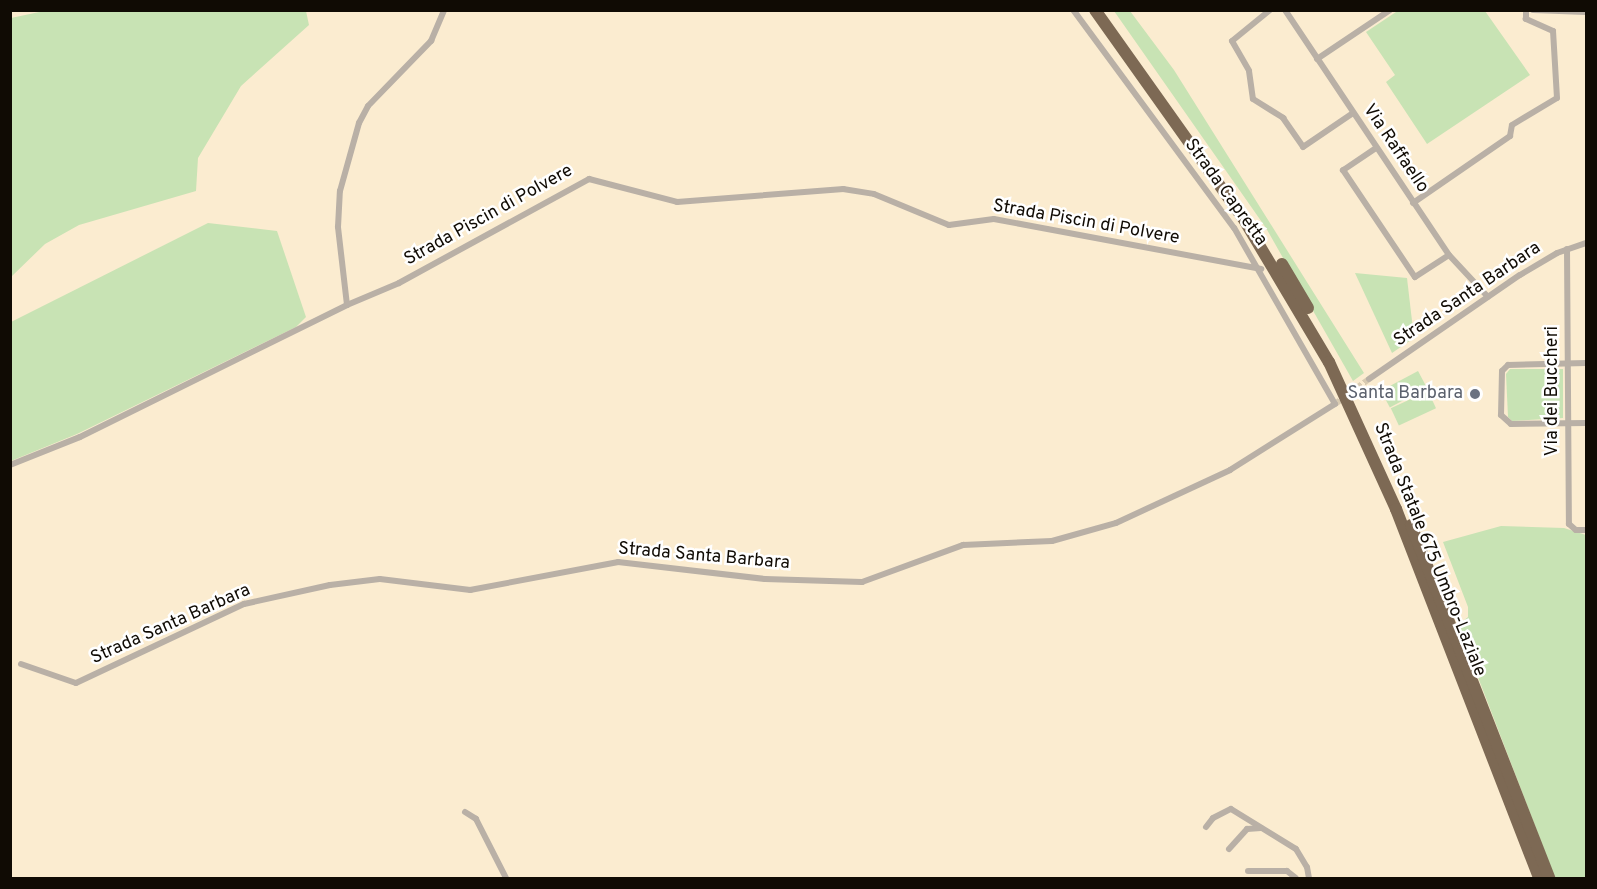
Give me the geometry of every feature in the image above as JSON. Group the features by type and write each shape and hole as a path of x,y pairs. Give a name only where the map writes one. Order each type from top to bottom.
{"highway":[{"name":"Strada Statale 675 Umbro-Laziale","path":"1095,10 1254,235 1329,362 1395,509 1539,879"},
{"name":"Strada Statale 675 Umbro-Laziale","path":"1105,10 1250,214 1336,360 1403,505 1548,879"}],"street":[{"path":"347,304 338,227 339,200 359,123 368,106 431,41 444,10"},
{"name":"Strada Capretta","path":"1073,10 1261,269 1335,404"},
{"path":"1270,10 1232,41 1249,71 1253,99 1283,118 1303,147 1353,113"},
{"name":"Via Raffaello","path":"1285,10 1449,255 1488,297"},
{"path":"1317,59 1390,10"},
{"path":"1413,203 1510,136 1512,125 1557,98 1553,32 1526,19 1526,10"},
{"path":"1533,10 1587,12"},
{"path":"1376,148 1343,170 1415,277 1449,255"},
{"name":"Strada Piscin di Polvere","path":"10,465 80,437 347,304 399,283 589,179 677,202 843,189 874,194 949,225 994,219 1261,269"},
{"name":"Strada Santa Barbara","path":"1369,379 1488,297 1567,249 1587,243"},
{"name":"Via dei Buccheri","path":"1567,249 1569,524 1576,530 1587,530"},
{"path":"1587,363 1505,367 1501,415 1512,424 1587,423"},
{"name":"Strada Santa Barbara","path":"21,664 76,683 244,604 330,585 380,579 470,591 618,562 765,579 862,582 963,545 1052,541 1116,522 1230,470 1335,404"},
{"path":"1206,827 1231,809 1296,849 1307,867 1309,879"},
{"path":"465,812 476,819 506,879"},
{"path":"1228,849 1247,829 1262,828"},
{"path":"1248,871 1287,871 1296,879"}],"green space":[{"path":"1399,10 1485,11 1530,75 1427,144 1386,82 1395,75 1366,32"},
{"path":"44,11 306,11 309,25 241,86 198,158 196,191 79,225 45,244 11,277 11,18"},
{"path":"1114,11 1130,11 1174,70 1364,373 1353,381 1266,228"},
{"path":"208,223 277,231 306,317 296,327 77,434 11,461 11,322"},
{"path":"1355,273 1407,278 1414,338 1392,353"},
{"path":"1510,369 1563,369 1563,418 1512,421 1508,417 1506,374"},
{"path":"1418,371 1427,388 1390,407 1381,391"},
{"path":"1428,391 1436,408 1399,426 1391,408"},
{"path":"1501,526 1564,528 1586,535 1586,878 1555,878 1458,625 1468,617 1468,607 1443,542"}],"tunnel":[{"path":"1335,404 1369,379"}],"place":[{"name":"Santa Barbara","path":"1475,394"}]}
